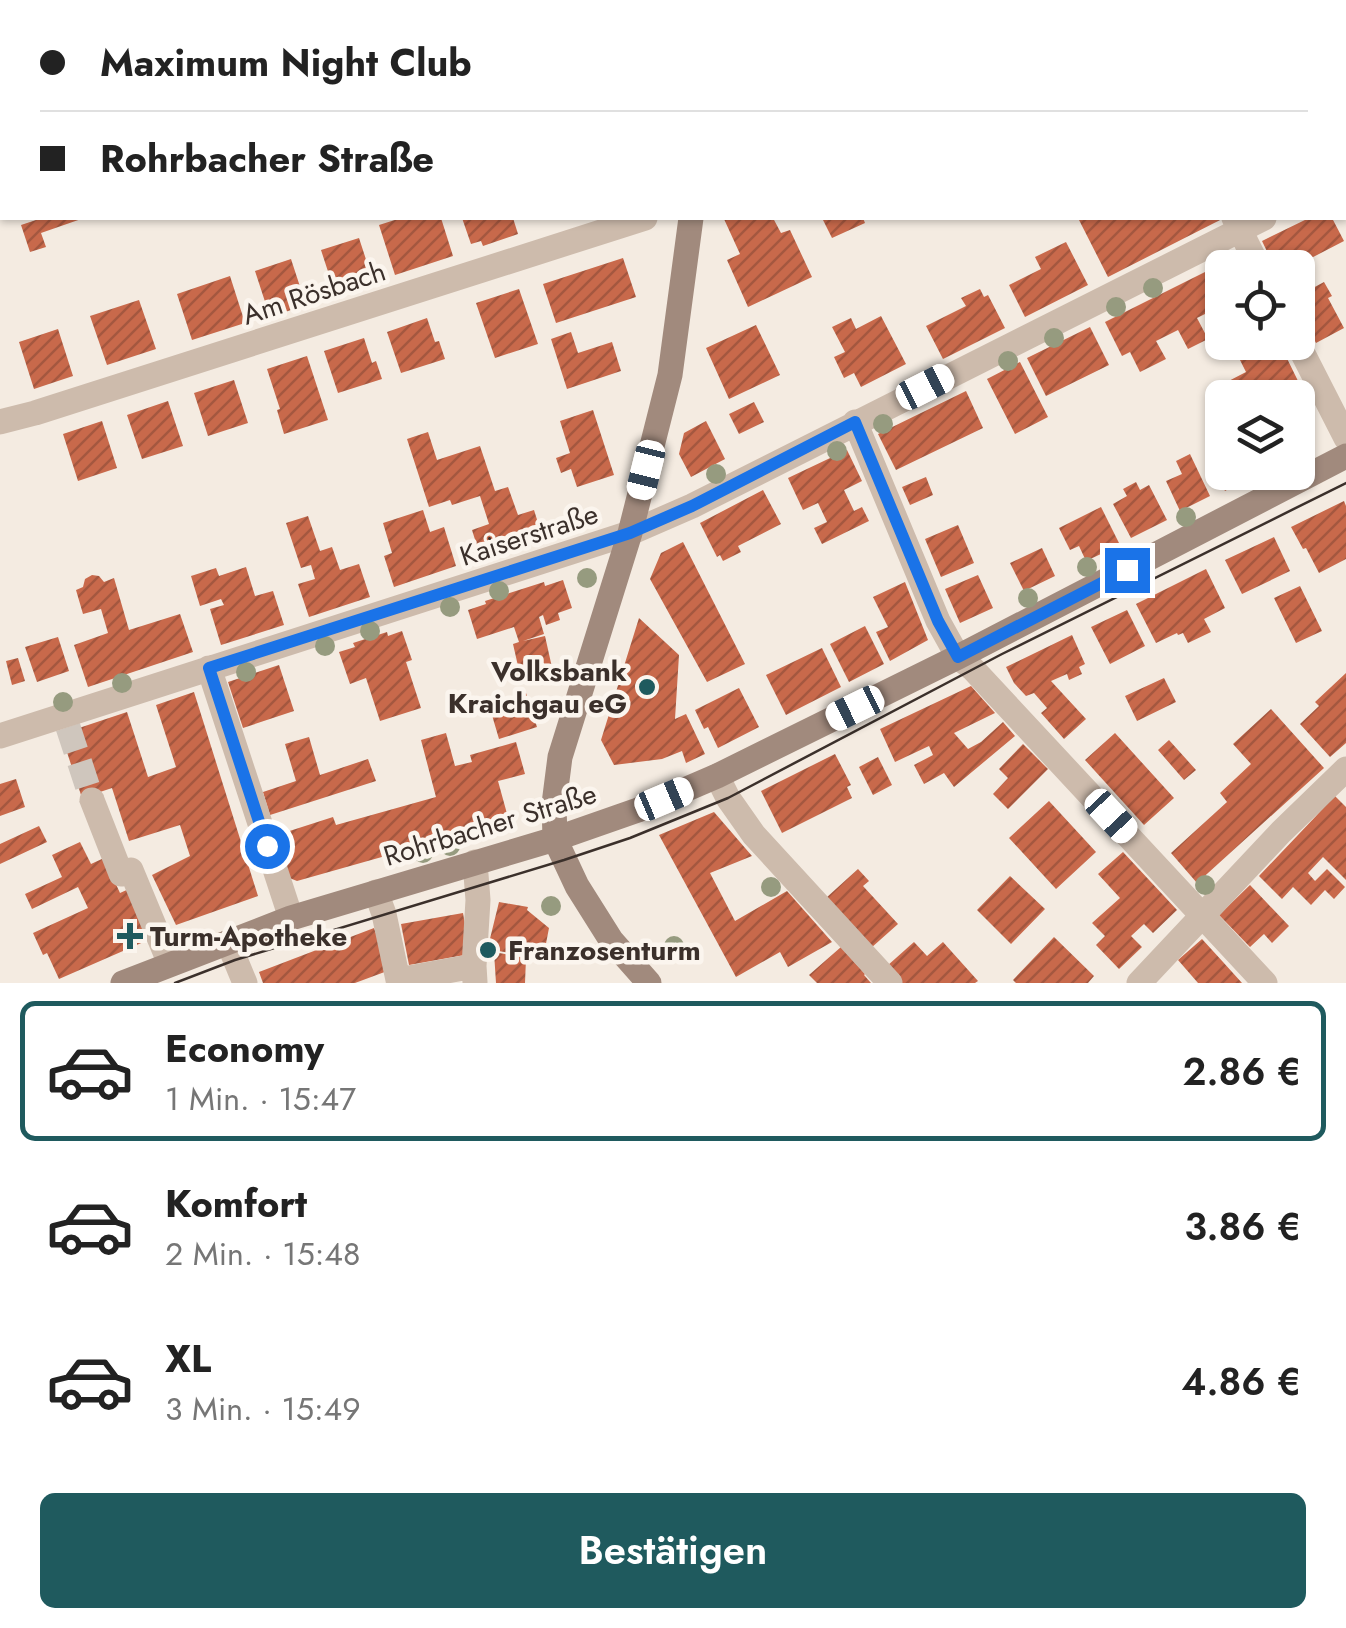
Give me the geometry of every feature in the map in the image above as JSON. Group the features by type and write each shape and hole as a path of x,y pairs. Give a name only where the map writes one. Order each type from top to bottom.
{"main road":[{"path":"648,983 598,922 576,886 556,838 554,804 560,757 630,533 670,375 691,220"},
{"name":"Rohrbacher Straße","path":"123,983 290,918 624,816 717,776 958,657 1346,456"}],"street":[{"name":"Am Rösbach","path":"0,422 36,414 639,220"},
{"name":"Kaiserstraße","path":"0,736 66,722 209,668 630,533 692,506 1237,224"},
{"path":"1237,224 1250,250"},
{"path":"1307,360 1346,438"},
{"path":"855,422 938,621 958,657 1265,983"},
{"path":"209,668 290,918"},
{"path":"1140,983 1281,832 1346,769"},
{"path":"717,776 754,835 890,983"},
{"path":"92,800 121,874 130,870 170,964"},
{"path":"376,892 384,914 396,982 475,974 475,862"},
{"path":"228,942 245,983"}],"building":[{"path":"36,220 78,220 41,233 46,247 30,252 21,225"},
{"path":"395,220 442,220 453,256 395,275 379,225"},
{"path":"463,220 514,220 518,234 483,246 481,241 471,244"},
{"path":"724,220 774,220 781,233 790,230 812,277 748,307 727,260 740,254"},
{"path":"823,220 864,220 865,223 832,238"},
{"path":"1079,220 1220,220 1108,277"},
{"path":"1305,220 1333,220 1344,241 1315,256 1315,250 1266,250 1262,241"},
{"path":"359,238 373,281 335,293 321,250"},
{"path":"1066,242 1088,285 1025,317 1009,285 1041,269 1035,257"},
{"path":"623,258 636,297 556,323 543,284"},
{"path":"291,259 306,305 270,317 255,271"},
{"path":"1205,272 1205,314 1197,318 1205,340 1188,349 1178,330 1156,341 1166,359 1140,372 1130,352 1122,356 1105,322"},
{"path":"230,276 245,323 192,340 177,294"},
{"path":"1324,282 1344,328 1316,343 1315,341 1315,287"},
{"path":"519,289 538,344 495,358 476,303"},
{"path":"980,289 984,297 988,295 1005,328 943,359 926,326 966,306 961,298"},
{"path":"139,300 156,349 107,365 90,316"},
{"path":"881,316 906,364 861,387 854,373 844,378 834,357 845,352 832,327 851,318 856,329"},
{"path":"427,318 445,359 401,373 387,332"},
{"path":"756,325 780,375 729,399 706,348"},
{"path":"1090,327 1109,365 1046,396 1027,358"},
{"path":"58,329 73,376 34,389 19,342"},
{"path":"571,332 578,353 612,342 621,371 567,389 551,339"},
{"path":"364,338 382,379 338,393 324,351"},
{"path":"307,356 328,420 284,434 267,369"},
{"path":"1240,360 1288,360 1298,380 1231,380 1246,372"},
{"path":"1020,362 1048,417 1015,434 987,379"},
{"path":"234,380 248,423 208,436 194,393"},
{"path":"966,391 983,428 896,470 878,434"},
{"path":"168,401 183,446 142,459 127,415"},
{"path":"754,402 764,422 739,434 729,414"},
{"path":"593,410 614,475 577,487 571,469 561,473 556,458 570,453 560,421"},
{"path":"102,421 117,468 78,481 63,434"},
{"path":"706,421 725,459 691,477 679,454 684,433"},
{"path":"428,432 437,460 480,446 495,491 508,487 518,515 534,510 544,542 482,562 472,530 489,524 480,496 429,507 407,439"},
{"path":"847,450 862,481 844,490 854,511 862,507 869,521 822,544 814,528 827,522 818,503 803,510 788,478"},
{"path":"1190,454 1210,496 1180,511 1166,481 1182,474 1176,461"},
{"path":"926,477 933,495 910,505 902,487"},
{"path":"1136,482 1140,490 1149,485 1167,520 1131,538 1113,504 1127,496 1123,489"},
{"path":"763,490 781,524 738,546 741,552 723,561 720,555 717,557 700,523"},
{"path":"1344,501 1346,559 1319,573 1291,527"},
{"path":"1101,507 1120,545 1086,561 1079,546 1070,550 1059,528"},
{"path":"423,510 430,532 444,527 456,566 394,587 384,556 392,553 383,523"},
{"path":"308,516 320,551 332,547 340,570 359,564 370,597 309,617 298,584 315,579 311,565 301,568 286,523"},
{"path":"958,525 974,563 941,577 925,539"},
{"path":"1274,537 1290,571 1242,594 1225,560"},
{"path":"683,542 745,664 707,682 650,579 661,553"},
{"path":"1042,548 1055,576 1024,591 1010,563"},
{"path":"246,567 255,596 273,591 284,625 221,645 210,609 224,605 221,599 200,606 191,576 216,568 219,576"},
{"path":"1206,569 1225,608 1204,619 1211,632 1188,643 1183,633 1177,633 1156,643 1136,604"},
{"path":"92,575 104,582 114,578 129,630 180,614 193,652 88,687 74,645 108,633 101,609 83,614 76,590"},
{"path":"978,575 993,608 960,623 945,589"},
{"path":"563,580 572,608 558,613 560,620 546,625 543,615 539,617 544,634 523,641 545,636 553,672 521,679 513,644 519,642 514,627 477,639 468,610 544,582 545,586"},
{"path":"905,582 928,640 890,661 876,632 888,627 873,597"},
{"path":"1300,586 1322,631 1296,643 1274,598"},
{"path":"1127,610 1145,646 1110,664 1091,627"},
{"name":"Volksbank Kraichgau eG","path":"639,618 679,655 675,719 686,714 705,754 686,763 682,751 662,759 614,765 601,740"},
{"path":"865,626 884,664 849,682 830,644"},
{"path":"402,631 412,660 406,662 421,708 380,721 366,678 350,684 339,652 355,647 353,643"},
{"path":"1072,635 1085,664 1079,667 1082,674 1069,680 1067,674 1051,681 1086,719 1064,739 1041,713 1047,708 1034,693 1026,696 1006,667"},
{"path":"58,637 69,671 37,682 25,647"},
{"path":"822,648 841,687 786,715 766,675"},
{"path":"18,658 25,681 12,685 6,661"},
{"path":"279,665 294,711 243,728 228,682"},
{"path":"1346,673 1346,743 1330,757 1300,724 1319,706 1315,702"},
{"path":"1164,678 1176,702 1137,721 1125,696"},
{"path":"971,686 995,713 954,733 968,749 1003,722 1015,736 954,787 944,773 924,784 914,765 933,755 929,746 895,762 880,729"},
{"path":"739,688 759,727 718,748 695,710"},
{"path":"194,692 258,896 176,925 152,875 190,856 180,825 129,841 112,788 82,798 61,734 127,712 148,777 176,767 156,705"},
{"path":"526,693 537,727 499,739 489,705"},
{"path":"1271,709 1324,768 1197,883 1171,853 1227,802 1220,793 1251,764 1233,744"},
{"path":"446,733 455,766 472,762 470,755 516,742 525,774 498,781 509,821 297,881 287,877 274,836 333,817 336,825 436,797 421,740"},
{"path":"1115,733 1174,798 1144,825 1085,760"},
{"path":"309,737 320,775 368,759 376,781 270,815 263,792 296,781 285,744"},
{"path":"1169,740 1196,770 1184,780 1158,750"},
{"path":"1023,744 1048,769 1008,809 993,794 1008,778 999,769"},
{"path":"835,754 851,785 847,787 852,798 782,833 761,791"},
{"path":"878,757 892,785 873,795 859,767"},
{"path":"16,779 25,807 0,816 0,784"},
{"path":"1335,796 1346,807 1346,880 1323,857 1308,873 1315,881 1327,869 1345,887 1334,899 1325,890 1311,905 1293,887 1282,899 1259,876"},
{"path":"1049,801 1096,852 1056,889 1009,838"},
{"path":"714,812 752,856 710,873 735,921 787,891 832,942 788,967 780,952 736,977 659,835"},
{"path":"39,826 47,842 0,864 0,844"},
{"path":"80,842 91,864 104,858 120,893 131,888 155,937 59,979 33,933 88,908 78,887 32,909 25,894 62,877 52,855"},
{"path":"1123,852 1177,910 1153,933 1144,924 1131,936 1142,947 1119,969 1096,945 1105,936 1092,923 1120,898 1098,874"},
{"path":"858,869 869,881 863,886 898,924 871,948 826,898"},
{"path":"1010,876 1045,909 1011,944 977,910"},
{"path":"1250,885 1289,926 1272,943 1264,934 1250,947 1219,915"},
{"path":"499,902 528,907 549,928 543,959 493,950 486,955"},
{"path":"463,913 470,954 409,965 401,924"},
{"path":"374,928 390,970 355,983 263,983 259,972"},
{"path":"1054,937 1094,976 1088,983 1016,983 1013,980"},
{"path":"1202,939 1242,983 1198,983 1178,960"},
{"path":"914,942 927,956 943,942 978,981 902,983 887,966"},
{"path":"841,947 871,983 817,983 809,975"},
{"path":"494,952 526,958 525,983 496,983"}],"tunnel":[{"path":"68,727 92,800"}],"tram line":[{"path":"175,983 235,960 630,838 728,798 1002,654 1346,483"}],"place":[{"name":"Volksbank Kraichgau eG","path":"647,687"},
{"name":"Turm-Apotheke","path":"130,936"},
{"name":"Franzosenturm","path":"488,950"}],"route":[{"path":"267,846 209,668 630,533 692,506 855,422 938,621 958,657 1127,570"}]}
